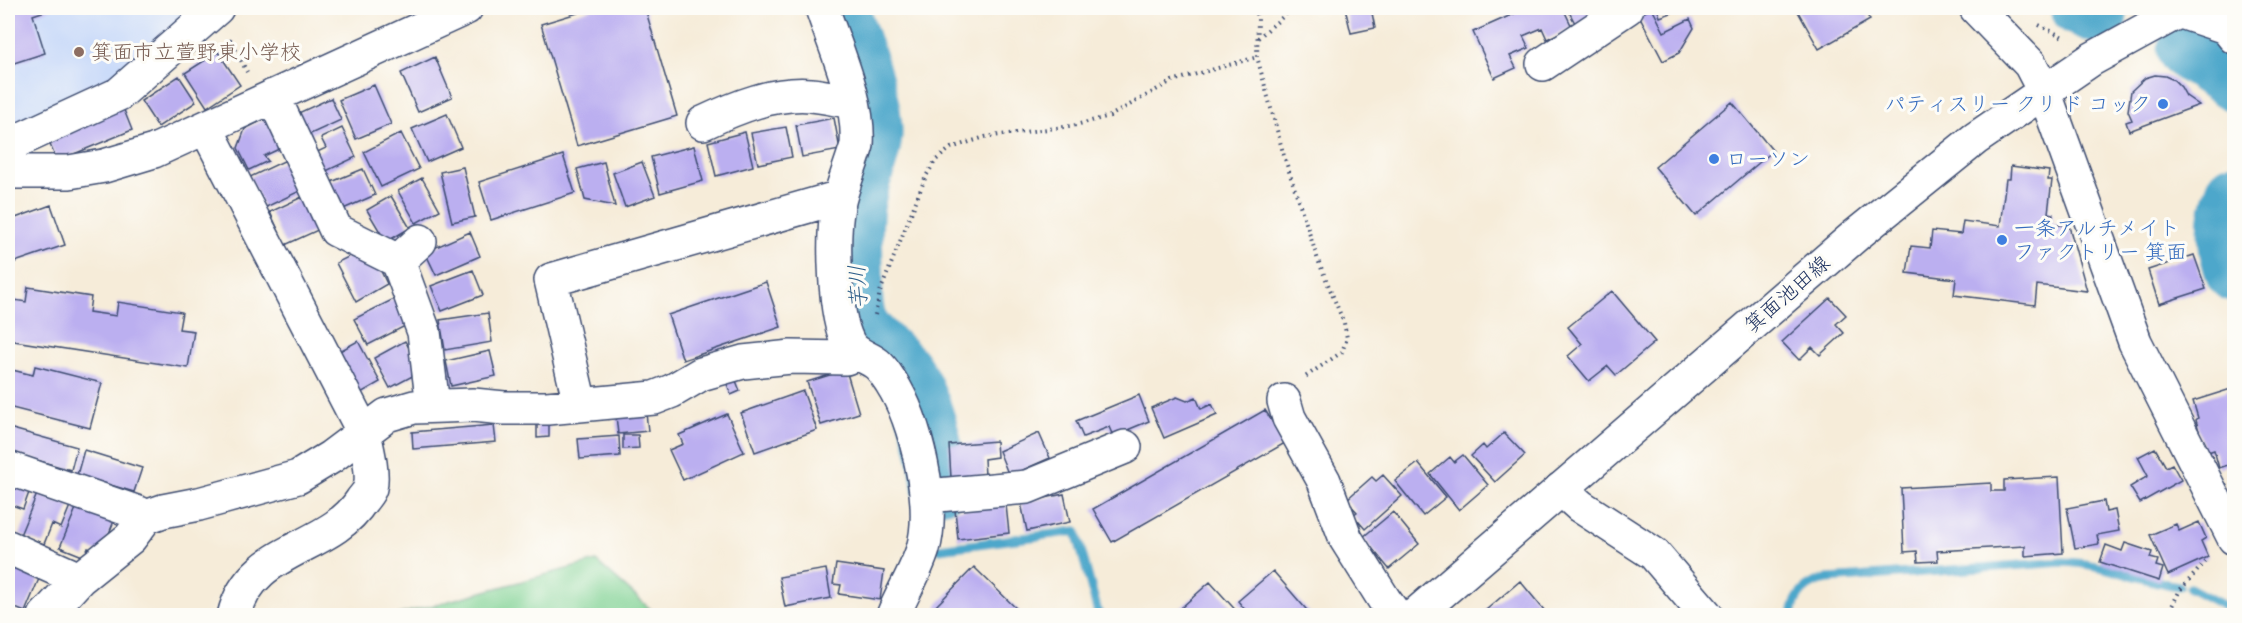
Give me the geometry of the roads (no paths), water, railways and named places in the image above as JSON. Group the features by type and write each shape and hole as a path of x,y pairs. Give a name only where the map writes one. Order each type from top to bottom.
{"street":[{"path":"8,172 69,171 104,166 154,151 466,8"},
{"path":"822,8 853,102 858,134 857,145 837,208 835,269 837,296 848,343 857,353 876,363 892,384 906,409 921,466 938,495"},
{"path":"1543,64 1627,8"},
{"path":"1976,8 2030,64 2044,91 2135,342 2233,536"},
{"path":"2179,9 2226,27 2235,37"},
{"name":"箕面池田線","path":"1414,615 1856,235 1975,139 2092,59 2179,9"},
{"path":"8,150 17,141 119,94 222,26"},
{"path":"703,123 738,107 774,98 810,95 853,102"},
{"path":"268,98 336,230 409,251 424,332 433,406"},
{"path":"206,129 364,433 369,462 370,488 356,509 346,520 281,556 250,580 238,599 234,615"},
{"path":"580,404 551,280 840,197"},
{"path":"45,615 79,579 130,538 146,517 298,477 332,458 387,415 433,406 473,405 515,408 654,398 672,391 701,374 743,362 791,357 846,358 857,353"},
{"path":"1284,401 1289,417 1324,481 1346,540 1384,601 1396,615"},
{"path":"938,495 1027,487 1125,447"},
{"path":"8,468 146,517"},
{"path":"1561,489 1580,506 1654,554 1707,615"},
{"path":"893,615 923,548 928,515 938,495"},
{"path":"8,547 79,579"}],"waterway":[{"name":"芋川","path":"840,8 862,72 874,122 872,150 855,212 854,294 856,310 864,331 903,369 917,394 933,441 940,485"},
{"path":"2079,8 2099,16"},
{"path":"2185,51 2234,83"},
{"path":"2234,192 2230,202 2226,232 2228,252 2234,273"},
{"path":"939,549 1076,531 1099,616"},
{"path":"1792,616 1793,608 1803,590 1814,583 1828,579 2063,562 2093,565 2179,586"},
{"path":"2190,588 2234,611"}],"place":[{"name":"箕面市立萱野東小学校","path":"79,52"},
{"name":"パティスリー クリ ド コック","path":"2163,104"},
{"name":"ローソン","path":"1714,159"},
{"name":"一条アルチメイト ファクトリー 箕面","path":"2002,240"}]}
